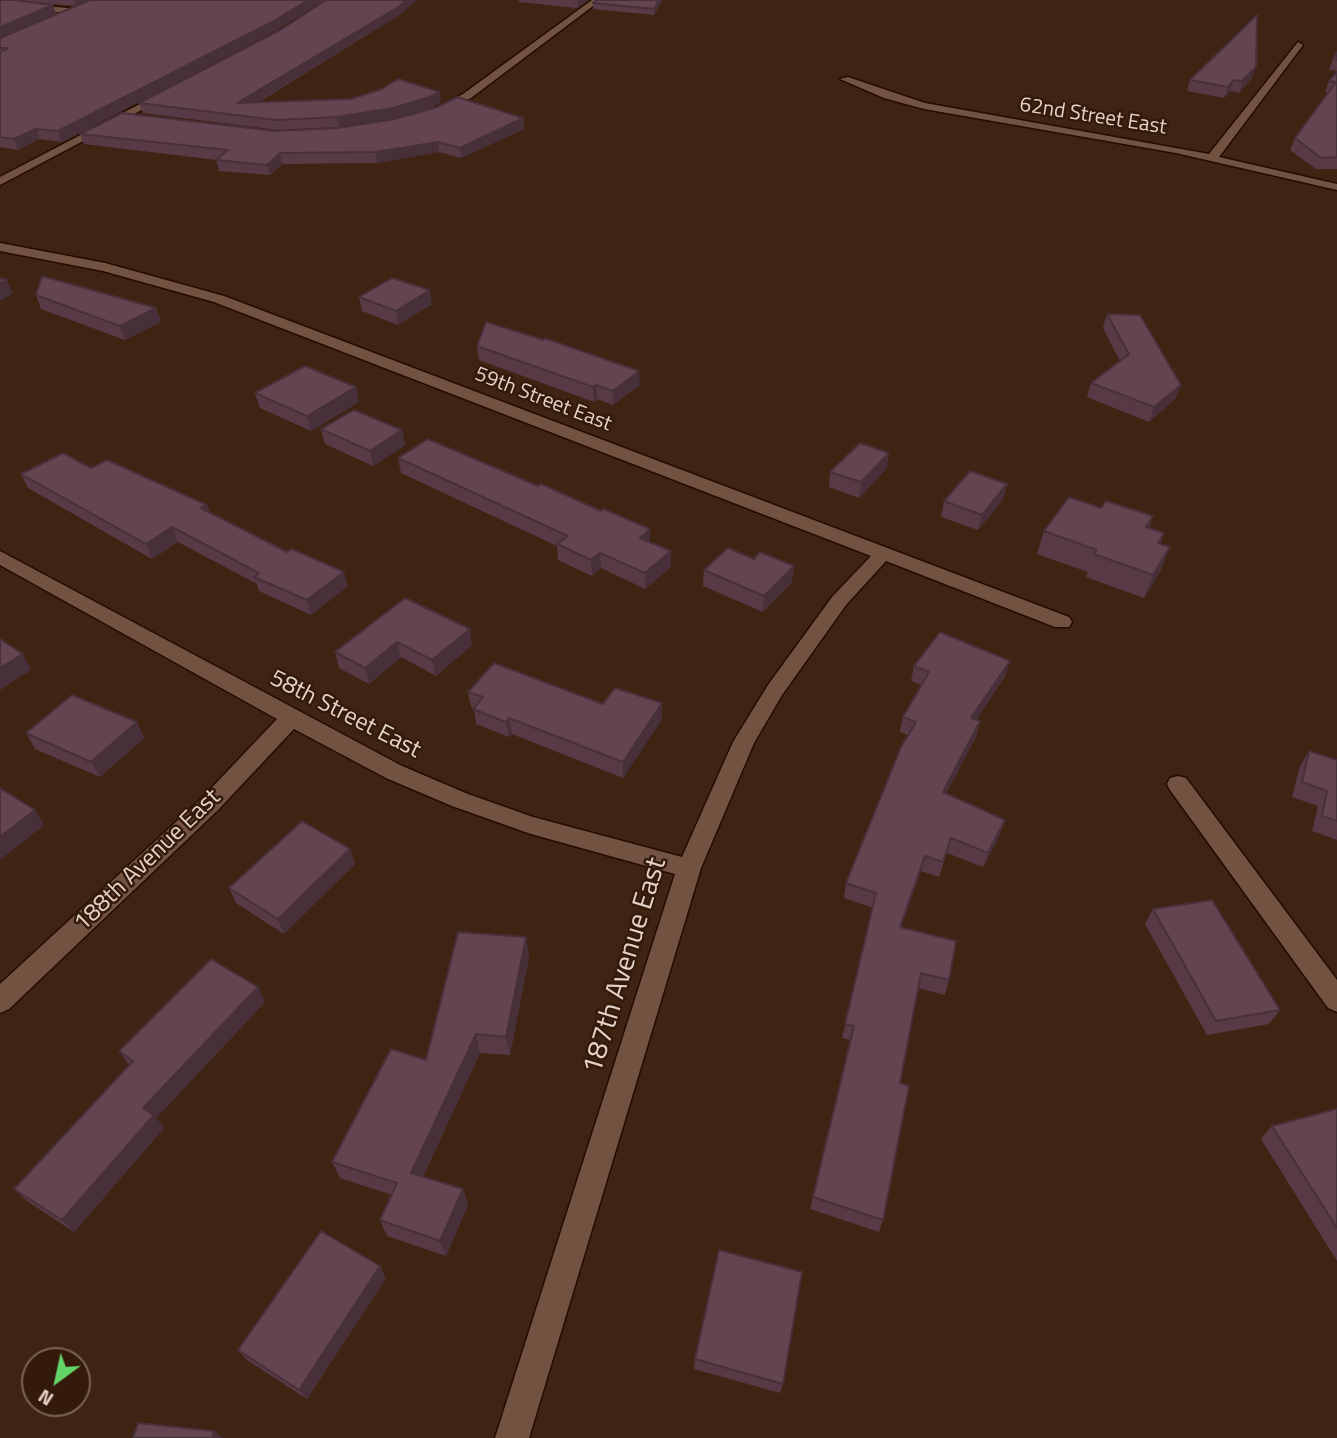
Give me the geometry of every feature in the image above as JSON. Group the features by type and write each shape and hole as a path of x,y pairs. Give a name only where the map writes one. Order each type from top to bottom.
{"street":[{"path":"421,117 467,96 597,0"},
{"path":"18,5 79,12"},
{"path":"56,21 91,6"},
{"path":"1212,158 1298,45"},
{"name":"62nd Street East","path":"845,79 888,96 945,110 1212,158 1337,187"},
{"path":"0,182 171,91"},
{"path":"123,117 148,120"},
{"name":"59th Street East","path":"0,247 105,267 219,299 1062,622"},
{"name":"187th Avenue East","path":"512,1438 689,868 744,742 775,690 839,601 883,554"},
{"name":"58th Street East","path":"0,557 394,772 460,800 569,837 689,868"},
{"name":"188th Avenue East","path":"0,1001 210,803 291,718"},
{"path":"1178,784 1337,1000"}],"building":[{"path":"0,0 15,0 53,5 0,27"},
{"path":"90,0 308,0 274,21 58,131 36,129 14,139 0,137 0,52 8,48 0,48 0,38"},
{"path":"326,0 406,0 237,103 351,99 382,89 398,79 440,92 393,108 337,117 276,120 139,103 282,29"},
{"path":"597,0 659,0 654,9 593,3"},
{"path":"1257,15 1256,67 1242,81 1234,80 1228,87 1190,80"},
{"path":"1337,72 1337,157 1321,158 1295,138 1336,82 1329,81"},
{"path":"457,97 523,118 460,148 438,142 376,152 280,153 267,165 216,160 228,150 80,134 122,113 275,131 337,128 395,119 437,107"},
{"path":"42,276 156,308 120,326 36,295"},
{"path":"392,278 430,290 396,311 359,297"},
{"path":"1107,314 1140,315 1181,385 1154,407 1091,383 1129,354"},
{"path":"486,322 544,338 639,371 613,391 596,385 593,387 477,346"},
{"path":"305,366 356,387 307,416 255,393"},
{"path":"354,410 402,430 370,451 321,429"},
{"path":"428,439 538,486 541,484 650,529 640,538 671,551 645,573 600,553 591,560 557,544 568,536 398,458"},
{"path":"860,443 889,453 861,482 830,472"},
{"path":"63,453 91,468 107,460 207,505 201,508 287,552 292,549 344,572 307,600 254,577 259,573 172,527 146,544 21,474"},
{"path":"970,471 1007,484 982,515 944,501"},
{"path":"1069,497 1101,508 1106,501 1153,516 1146,527 1164,533 1158,543 1170,547 1153,575 1094,554 1097,550 1044,531"},
{"path":"728,548 754,559 760,552 794,566 764,596 704,570"},
{"path":"405,598 470,629 432,660 397,642 365,668 335,652"},
{"path":"940,632 1010,661 971,718 980,721 943,792 1005,820 988,853 951,838 943,862 925,856 900,927 956,941 949,980 921,973 900,1083 909,1086 883,1220 813,1197 854,1026 845,1024 876,893 846,883 901,747 916,722 903,717 929,672 914,666"},
{"path":"0,639 23,654 0,668"},
{"path":"494,663 603,704 615,688 662,703 623,762 509,718 506,722 473,709 483,697 468,692"},
{"path":"72,695 137,722 91,762 26,733"},
{"path":"1309,751 1337,760 1337,821 1322,816 1327,791 1302,782"},
{"path":"0,788 35,810 0,837"},
{"path":"302,821 350,849 278,919 229,888"},
{"path":"1212,900 1280,1010 1216,1021 1153,909"},
{"path":"458,932 526,937 506,1037 476,1034 411,1173 463,1189 440,1241 380,1220 397,1183 332,1162 391,1049 426,1060"},
{"path":"211,959 258,987 143,1108 154,1115 62,1220 14,1189 133,1061 119,1051"},
{"path":"1337,1109 1337,1228 1272,1126"},
{"path":"321,1231 380,1266 299,1390 238,1350"},
{"path":"719,1250 802,1272 783,1384 695,1359"},
{"path":"138,1423 214,1431 212,1438 133,1438"}]}
